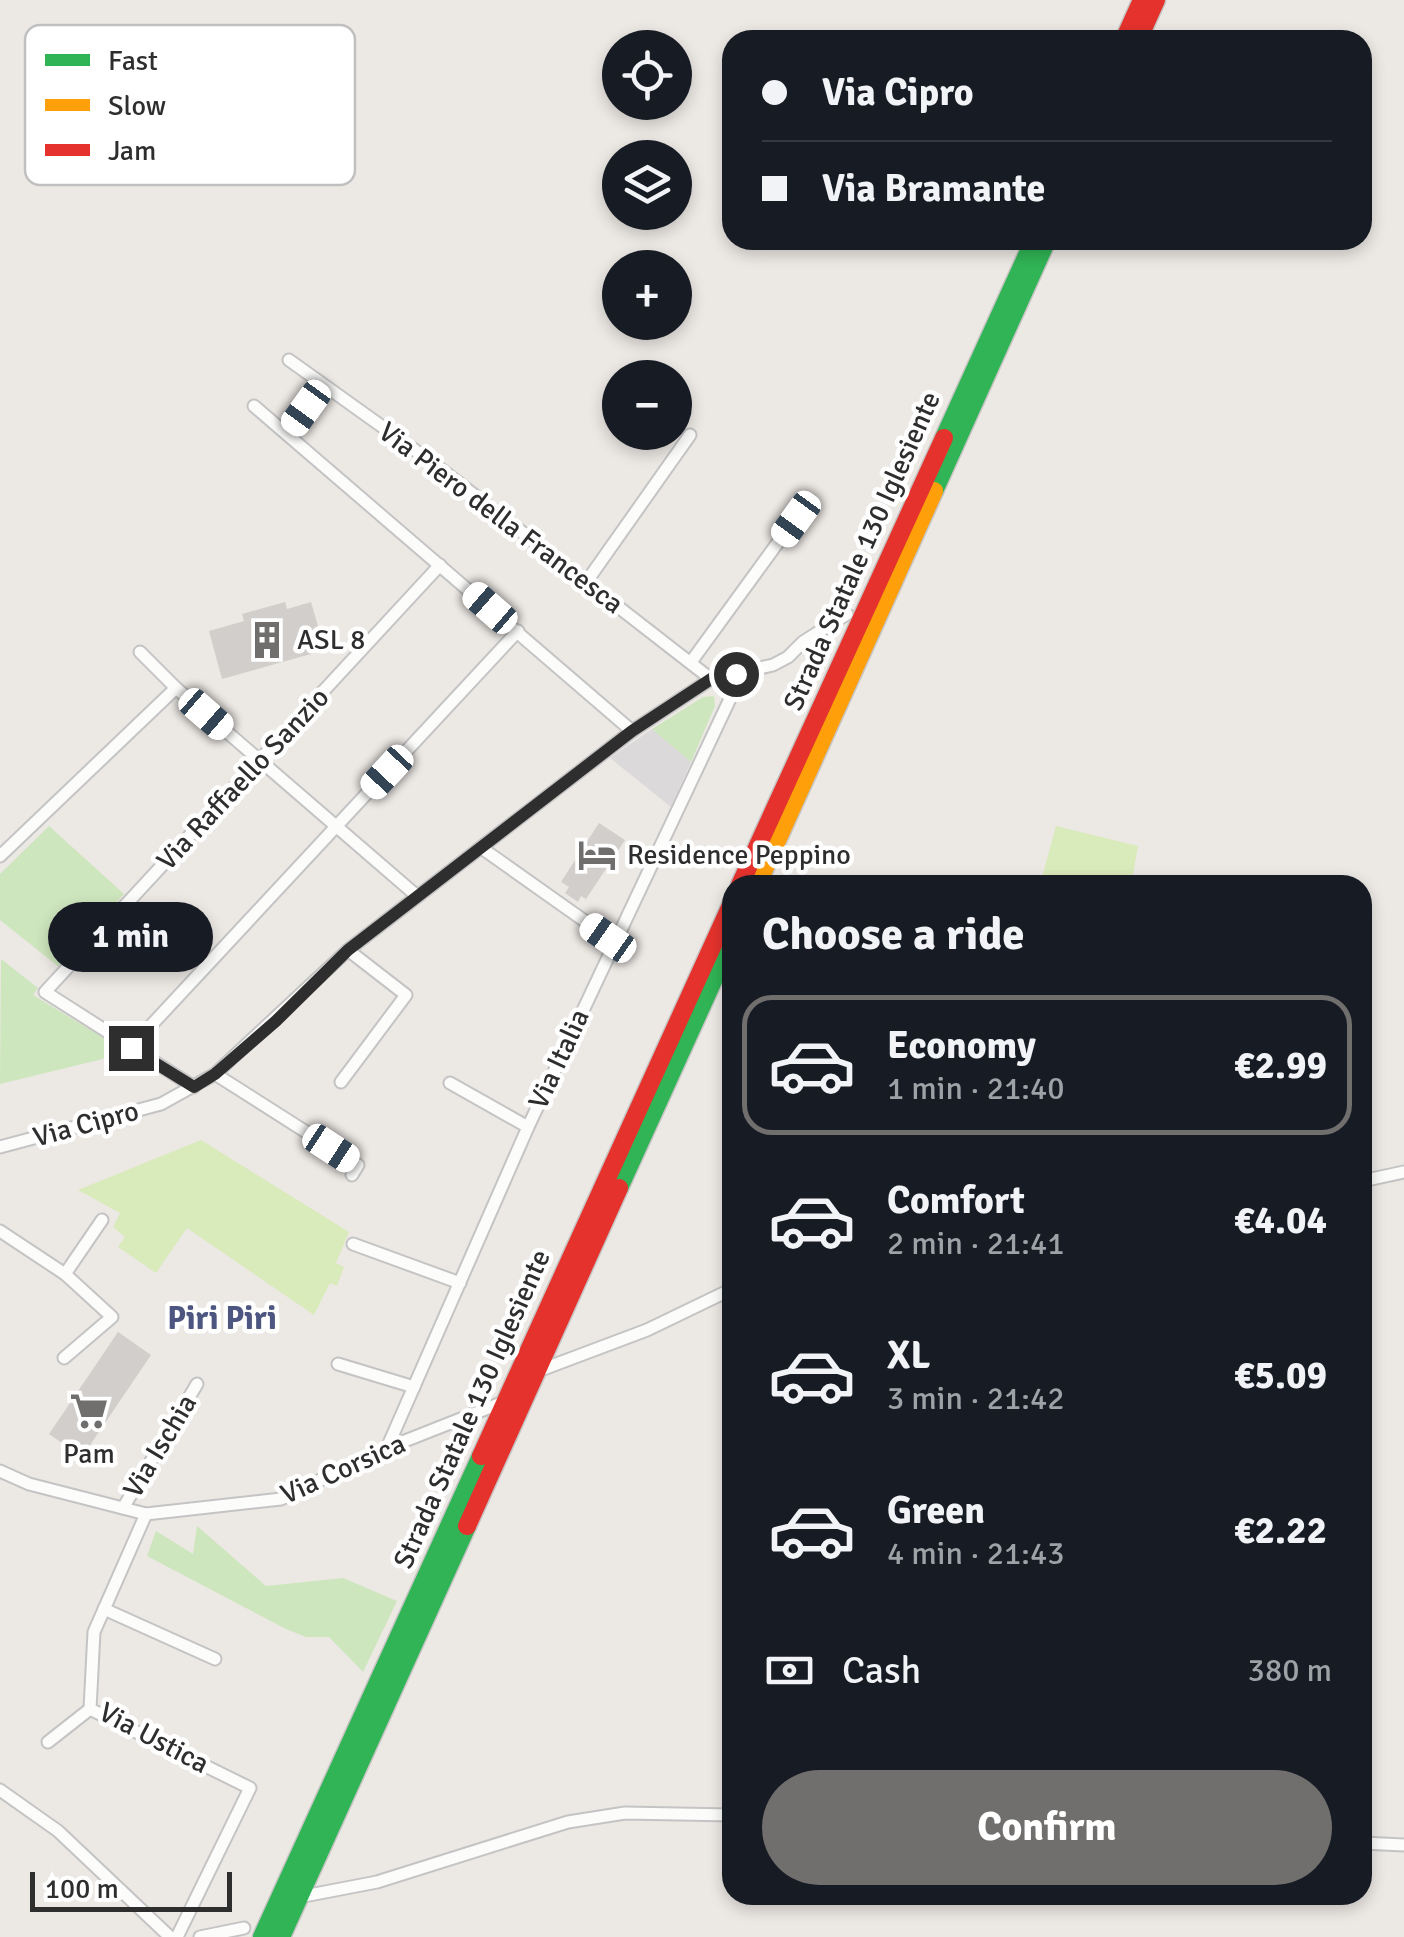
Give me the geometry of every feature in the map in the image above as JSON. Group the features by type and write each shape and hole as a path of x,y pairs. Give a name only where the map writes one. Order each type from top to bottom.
{"main road":[{"path":"1128,30 1142,0"},
{"path":"1142,30 1156,0"},
{"name":"Strada Statale 130 Iglesiente","path":"745,875 1029,250"},
{"name":"Strada Statale 130 Iglesiente","path":"762,875 1043,250"},
{"name":"Strada Statale 130 Iglesiente","path":"253,1932 506,1401 722,924"},
{"name":"Strada Statale 130 Iglesiente","path":"280,1937 722,961"}],"street":[{"name":"Via Piero della Francesca","path":"290,360 587,581 711,679"},
{"path":"288,434 323,385"},
{"path":"254,406 632,731"},
{"path":"587,581 679,450"},
{"path":"691,662 796,519"},
{"name":"Via Raffaello Sanzio","path":"131,1048 45,992 440,565"},
{"name":"Via Cipro","path":"0,1147 161,1104 215,1074 348,950 632,731 711,679 773,665 788,657 802,642 846,614"},
{"path":"194,1087 131,1048 518,631"},
{"path":"140,652 260,762 417,896"},
{"name":"Via Italia","path":"387,1448 613,941 729,701 736,674"},
{"path":"0,856 176,688"},
{"path":"483,849 613,941"},
{"path":"341,1082 406,995 348,950"},
{"path":"215,1074 358,1165 352,1175"},
{"path":"450,1082 528,1127"},
{"path":"1372,1179 1404,1172"},
{"path":"65,1274 102,1220"},
{"path":"0,1231 65,1274 112,1317 64,1358"},
{"path":"353,1244 460,1283"},
{"path":"538,1371 648,1330 722,1294"},
{"path":"338,1364 414,1387"},
{"name":"Via Ischia","path":"123,1508 197,1384"},
{"name":"Via Corsica","path":"0,1471 29,1484 146,1514 281,1499 387,1448 506,1401"},
{"path":"0,1482 29,1484"},
{"name":"Via Ustica","path":"146,1514 94,1632 90,1709 250,1788 178,1937"},
{"path":"104,1609 215,1659"},
{"path":"48,1742 90,1709"},
{"path":"0,1790 58,1831 170,1937"},
{"path":"299,1897 377,1882 568,1822 625,1812 722,1815"},
{"path":"1372,1843 1404,1845"},
{"path":"200,1937 253,1932"}],"shaded area":[{"path":"652,729 691,762 671,807 610,758"}],"green space":[{"path":"714,696 715,706 691,762 652,729 703,697"},
{"path":"49,826 124,894 59,967 0,920 0,874"},
{"path":"1056,826 1138,846 1133,875 1043,875"},
{"path":"1,959 38,988 33,995 112,1043 103,1059 0,1084"},
{"path":"201,1140 349,1232 336,1263 344,1267 337,1286 330,1283 314,1315 187,1228 156,1273 118,1247 125,1237 113,1227 120,1213 78,1190"},
{"path":"197,1526 266,1586 343,1578 397,1601 363,1672 329,1637 306,1637 286,1629 147,1556 156,1531 193,1554"}],"building":[{"name":"ASL 8","path":"285,602 287,609 311,602 325,650 222,679 209,631 244,621 242,614"},
{"name":"Residence Peppino","path":"599,823 625,840 586,899 581,896 578,902 565,893 569,887 561,882"},
{"name":"Pam","path":"118,1332 151,1355 82,1457 49,1434"}],"traffic: fast":[{"path":"944,438 1029,250"},
{"path":"934,491 1042,250"},
{"path":"619,1188 722,961"},
{"path":"262,1937 481,1456"},
{"path":"281,1937 467,1526"}],"traffic: slow":[{"path":"761,875 934,491"}],"traffic: jam":[{"path":"1128,30 1142,0"},
{"path":"1142,30 1156,0"},
{"path":"745,875 944,438"},
{"path":"481,1456 722,925"},
{"path":"467,1526 619,1188"}],"place":[{"name":"ASL 8","path":"267,640"},
{"name":"Residence Peppino","path":"597,855"},
{"name":"Pam","path":"89,1411"}],"district":[{"name":"Piri Piri","path":"222,1318"}],"route":[{"path":"131,1048 194,1087 215,1074 276,1021 348,950 632,731 711,679 736,674"}]}
